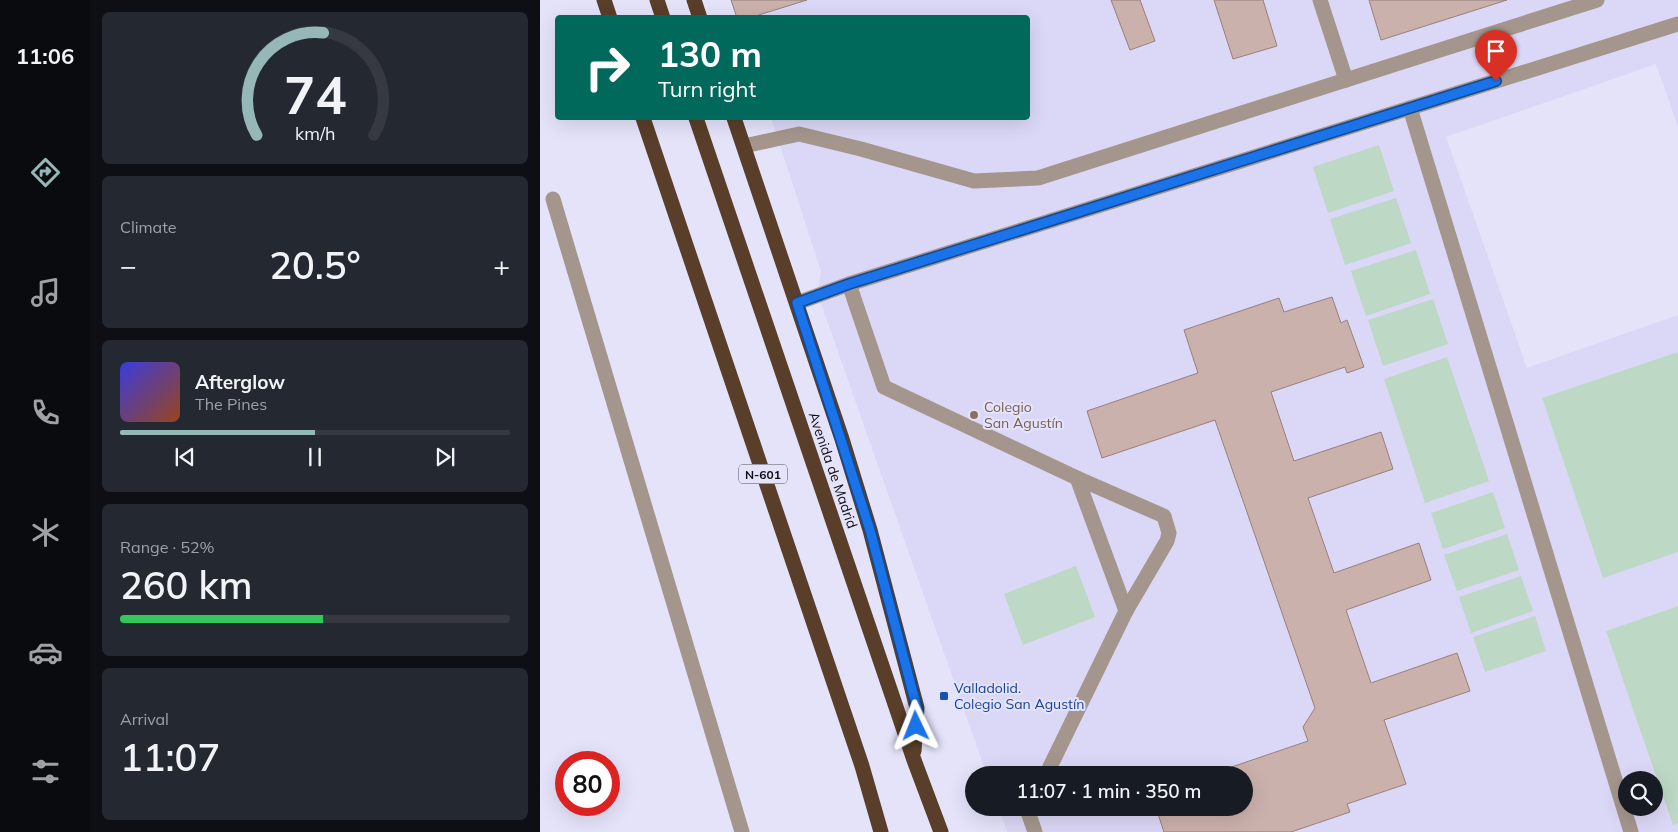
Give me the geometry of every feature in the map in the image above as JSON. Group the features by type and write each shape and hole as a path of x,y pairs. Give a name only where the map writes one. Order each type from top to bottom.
{"highway":[{"path":"604,0 609,15"},
{"path":"657,0 662,15"},
{"path":"694,0 699,15"},
{"name":"N-601","path":"644,120 862,766 881,832"},
{"name":"Avenida de Madrid","path":"697,120 914,760 941,832"},
{"path":"735,120 797,303 870,530 917,708 914,760"}],"lane":[{"path":"1320,0 1346,80"},
{"path":"744,146 799,134 974,181 1038,178 1597,0"},
{"path":"797,303 849,284 1678,24"},
{"path":"1410,108 1631,832"},
{"path":"553,199 742,832"},
{"path":"849,284 884,387 1076,478 1164,516 1169,533 1167,541 1126,611 1050,766"},
{"path":"1076,478 1126,611"},
{"path":"1029,816 1035,832"}],"shaded area":[{"name":"Colegio San Agustín","path":"731,0 1678,0 1678,127 1656,64 1446,137 1527,368 1678,315 1678,352 1542,398 1603,577 1678,552 1678,606 1606,631 1655,771 1618,771 1618,816 1663,816 1663,795 1673,824 1678,823 1678,832 1291,832 1350,812 1347,804 1406,784 1384,720 1457,654 1371,683 1346,610 1431,580 1419,544 1334,573 1271,392 1345,367 1363,367 1347,321 1341,323 1332,297 1284,312 1279,298 1184,330 1198,373 1087,411 1102,458 1215,420 1315,708 1303,727 1308,741 1234,766 984,766 818,295 821,271 772,120 1030,120 1030,15 736,15"},
{"path":"1002,816 1159,816 1164,832 1007,832"}],"green space":[{"path":"1379,145 1394,191 1328,213 1313,167"},
{"path":"1396,198 1411,243 1345,265 1330,219"},
{"path":"1416,250 1430,294 1366,316 1351,271"},
{"path":"1433,299 1448,344 1383,366 1368,320"},
{"path":"1678,352 1678,552 1603,578 1542,398"},
{"path":"1447,357 1489,481 1425,503 1384,379"},
{"path":"1493,492 1505,528 1443,549 1431,513"},
{"path":"1507,534 1519,570 1457,591 1444,555"},
{"path":"1076,566 1095,617 1023,645 1004,594"},
{"path":"1521,576 1533,611 1471,633 1459,597"},
{"path":"1678,606 1678,823 1673,825 1663,796 1663,771 1654,771 1606,631"},
{"path":"1535,616 1546,651 1485,672 1473,637"}],"building":[{"path":"731,0 807,0 759,15 736,15"},
{"path":"1111,0 1140,0 1155,41 1130,50"},
{"path":"1214,0 1263,0 1277,46 1233,59"},
{"path":"1369,0 1507,0 1381,40"},
{"path":"1332,297 1341,323 1347,320 1364,367 1347,373 1345,367 1271,392 1294,461 1381,432 1393,469 1308,498 1334,573 1419,543 1431,580 1346,610 1371,683 1457,653 1470,691 1384,720 1406,784 1347,804 1350,812 1291,832 1164,832 1159,816 1253,816 1253,766 1234,766 1308,741 1303,727 1315,708 1215,420 1102,458 1087,411 1198,373 1184,330 1279,298 1284,312"}],"place":[{"name":"Colegio San Agustín","path":"974,415"},
{"name":"Valladolid. Colegio San Agustín","path":"944,696"}],"route":[{"path":"916,726 917,708 870,530 842,438 797,303 849,284 1496,81"}]}
